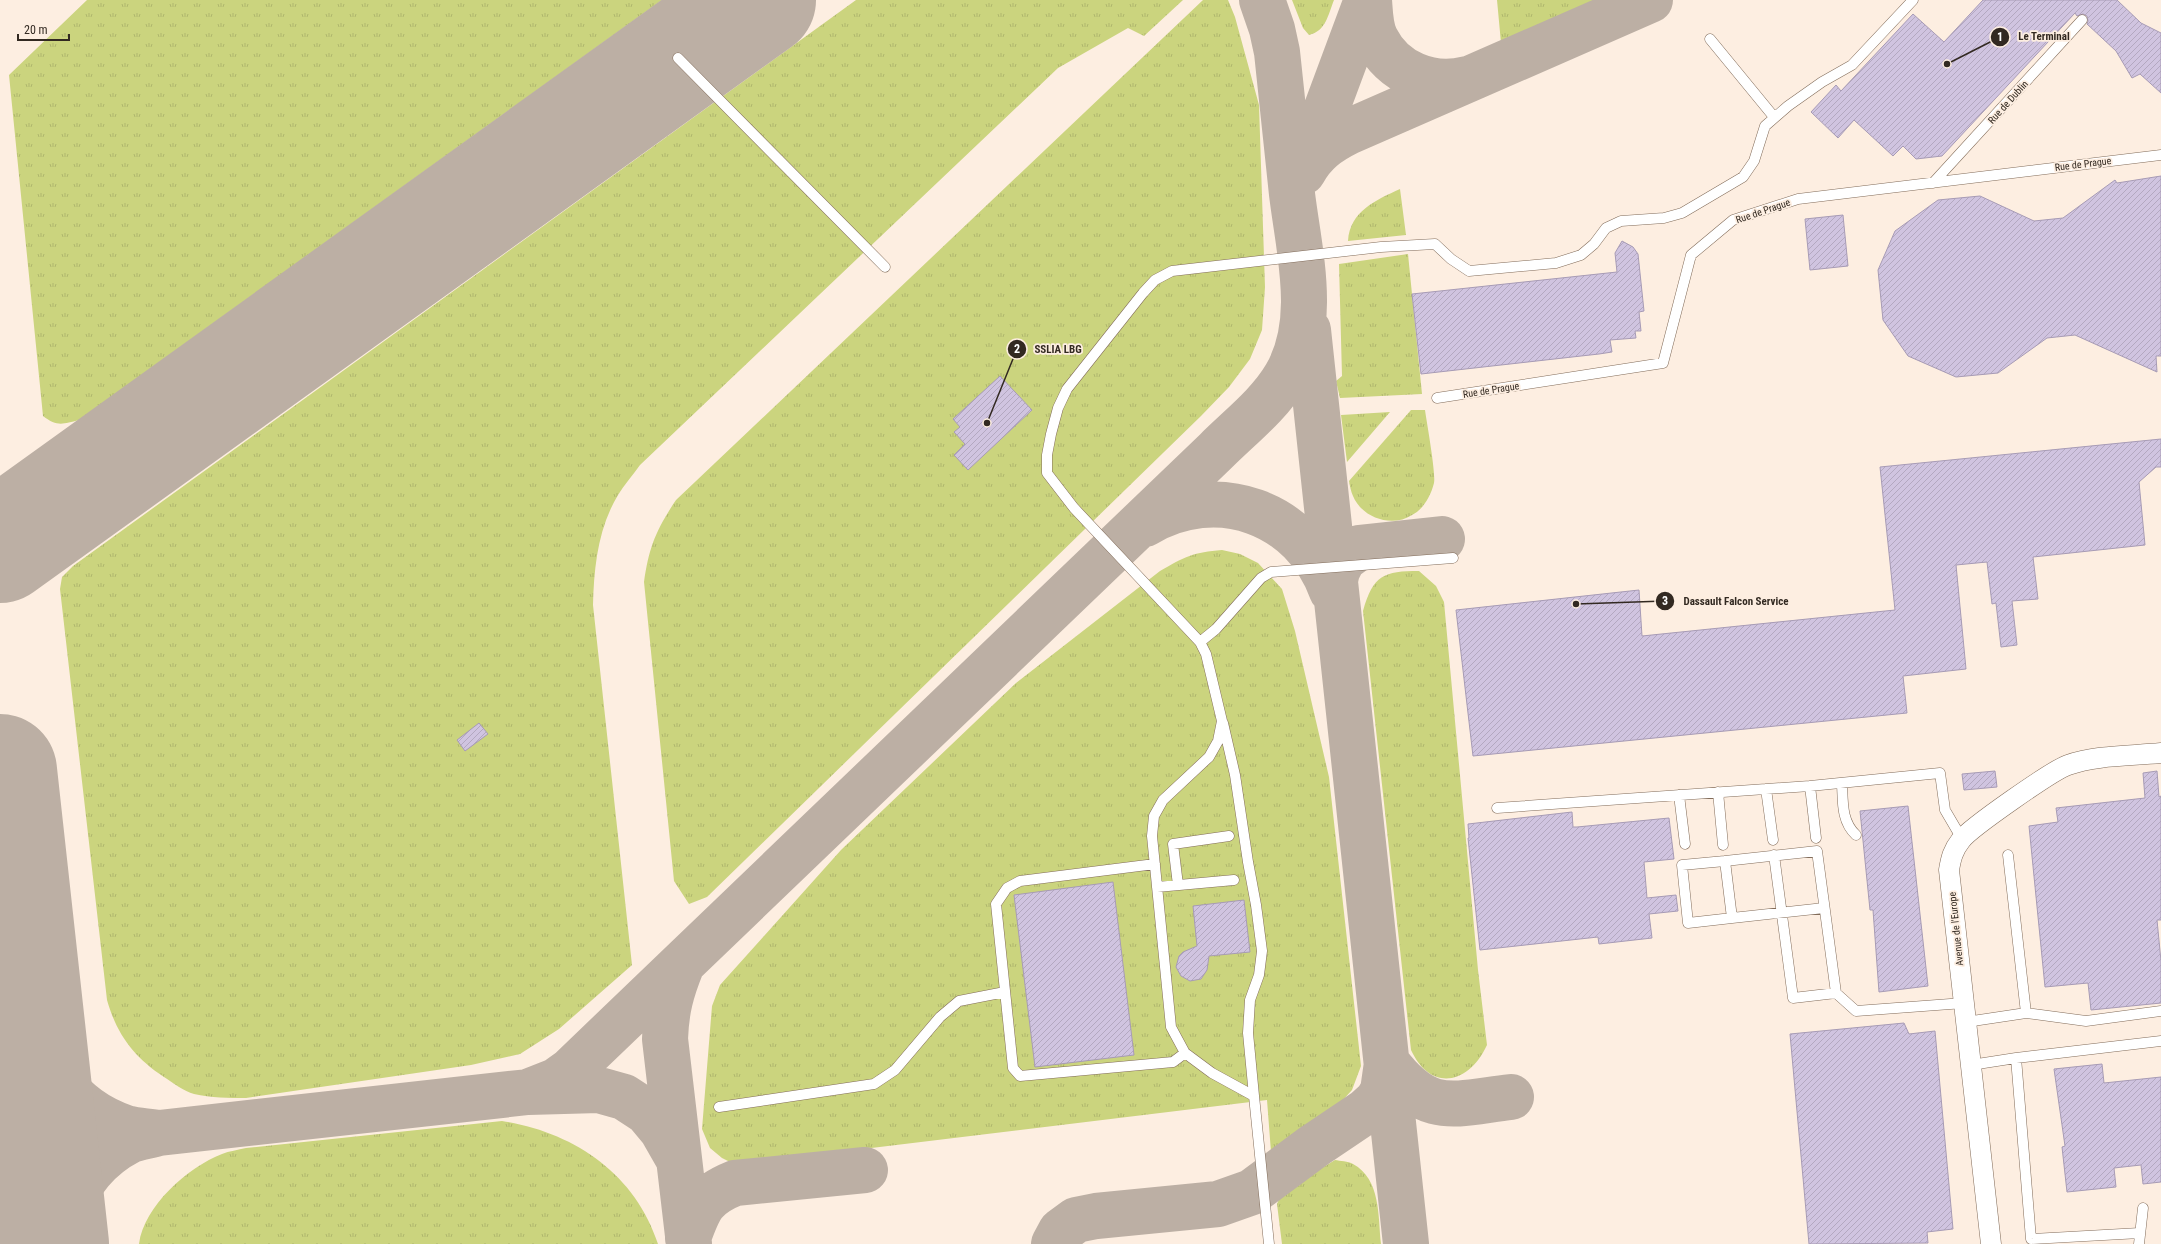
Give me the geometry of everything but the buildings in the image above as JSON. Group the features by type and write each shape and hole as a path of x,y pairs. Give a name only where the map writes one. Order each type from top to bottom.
{"street":[{"name":"Avenue de l'Europe","path":"1991,1244 1949,870 1951,854 1962,839 2067,765 2089,760 2161,753"}],"lane":[{"path":"1269,1244 1248,1033 1250,1000 1259,975 1262,951 1236,775 1206,654 1200,642 1074,508 1046,473 1047,455 1058,408 1068,389 1155,280 1172,271 1381,247 1435,244 1451,259 1469,271 1556,263 1580,255 1594,244 1606,228 1621,221 1664,218 1682,213 1743,177 1754,161 1765,126 1774,117 1822,82 1852,65 1913,0"},
{"name":"Rue de Dublin","path":"1933,183 2082,20"},
{"path":"1710,39 1774,117"},
{"path":"678,58 885,268"},
{"name":"Rue de Prague","path":"1437,398 1663,363 1691,255 1733,220 1798,199 2161,155"},
{"path":"1200,642 1216,629 1261,578 1271,572 1454,558"},
{"path":"1222,721 1218,741 1209,757 1163,800 1154,816 1152,836 1171,1027 1185,1053 1212,1073 1254,1096"},
{"path":"1497,808 1810,786 1940,773 1945,810 1962,839"},
{"path":"1842,783 1845,819 1850,830 1856,835"},
{"path":"1810,786 1816,838"},
{"path":"1766,789 1773,840"},
{"path":"1718,792 1723,845"},
{"path":"1678,795 1685,844"},
{"path":"1178,884 1173,844 1229,836"},
{"path":"1824,908 1688,923 1682,865 1818,851 1824,908 1836,993 1856,1011 2026,1013 2086,1021 2161,1011"},
{"path":"1774,855 1793,998 1836,993"},
{"path":"2008,855 2026,1013"},
{"path":"1725,861 1732,918"},
{"path":"1155,864 1020,881 1007,888 996,904 1013,1068 1020,1076 1173,1062 1185,1053"},
{"path":"1157,886 1234,880"},
{"path":"719,1107 874,1084 895,1070 940,1017 959,1001 1005,992"},
{"path":"1971,1065 2016,1058 2161,1041"},
{"path":"2016,1058 2032,1239 2140,1233"},
{"path":"2139,1244 2143,1208"}],"green space":[{"path":"87,0 662,0 79,420 60,424 52,422 43,416 9,75"},
{"path":"856,0 1183,0 1144,36 1128,28 1058,68 640,465 618,495 606,521 598,548 593,605 632,965 559,1029 520,1054 471,1065 246,1098 220,1098 200,1095 190,1093 179,1087 153,1069 135,1053 116,1024 107,1000 60,589 62,577 73,566"},
{"path":"1203,0 1228,0 1235,17 1259,105 1265,287 1262,330 1250,359 1229,387 1201,416 707,897 689,904 674,881 644,582 648,559 654,539 663,521 676,500"},
{"path":"1292,0 1334,0 1326,22 1319,30 1309,35 1303,28"},
{"path":"1497,0 1602,0 1501,43"},
{"path":"1400,189 1406,235 1348,241 1350,231 1359,214 1374,202"},
{"path":"1408,254 1422,394 1340,398 1336,381 1342,376 1339,264"},
{"path":"1411,410 1425,410 1434,469 1433,488 1429,497 1420,509 1412,515 1396,521 1378,519 1363,510 1357,504 1352,494 1349,481"},
{"path":"1390,412 1347,462 1341,415"},
{"path":"1222,550 1240,554 1258,563 1282,589 1295,631 1329,777 1361,1066 1352,1090 1332,1112 1271,1152 1267,1100 747,1163 730,1162 722,1158 710,1148 702,1129 712,1006 720,985 841,850 1016,683 1160,571 1190,556 1204,552"},
{"path":"1419,571 1436,586 1444,602 1478,970 1487,1045 1479,1058 1470,1068 1460,1075 1450,1078 1439,1078 1429,1073 1419,1064 1411,1050 1363,611 1371,590 1382,578 1397,572"},
{"path":"502,1121 553,1135 576,1146 598,1160 617,1177 634,1196 648,1219 658,1244 139,1244 149,1216 158,1202 182,1178 195,1168 225,1153 246,1148"},
{"path":"1335,1160 1353,1164 1369,1179 1376,1200 1381,1244 1282,1244 1277,1204 1282,1192"}],"taxiway":[{"path":"528,1092 556,1081 570,1071 1254,415 1279,387 1296,355 1304,310 1304,286 1292,194 1277,52 1272,29 1262,0"},
{"path":"1306,164 1367,0"},
{"path":"1369,0 1374,35 1383,51 1392,61 1414,75 1427,79 1440,81 1467,79"},
{"path":"1303,172 1307,165 1322,148 1348,132 1650,0"},
{"path":"1308,330 1406,1244"},
{"path":"1145,524 1173,511 1201,505 1228,505 1255,512 1279,524 1301,541 1319,564 1332,591"},
{"path":"1334,585 1337,571 1343,559 1358,548 1442,539"},
{"path":"682,964 670,1001 665,1039 689,1244"},
{"path":"25,1005 50,1063 60,1080 72,1095 87,1108 104,1119 126,1128 159,1133"},
{"path":"1387,1063 1415,1092 1429,1099 1442,1103 1457,1104 1511,1097"},
{"path":"1054,1244 1061,1231 1076,1220 1096,1216 1218,1204 1252,1192 1314,1146 1366,1111 1377,1101 1383,1091 1387,1063"},
{"path":"59,1244 62,1229 72,1202 77,1191 90,1172 118,1147 136,1138 159,1133 528,1092 599,1090 624,1097 647,1112 662,1130 678,1158"},
{"path":"688,1238 699,1210 709,1198 735,1183 865,1170"}],"runway":[{"path":"0,546 759,0"},
{"path":"0,771 52,1244"}],"place":[{"name":"Le Terminal","path":"1947,64"},
{"name":"SSLIA LBG","path":"987,423"},
{"name":"Dassault Falcon Service","path":"1576,604"}]}
